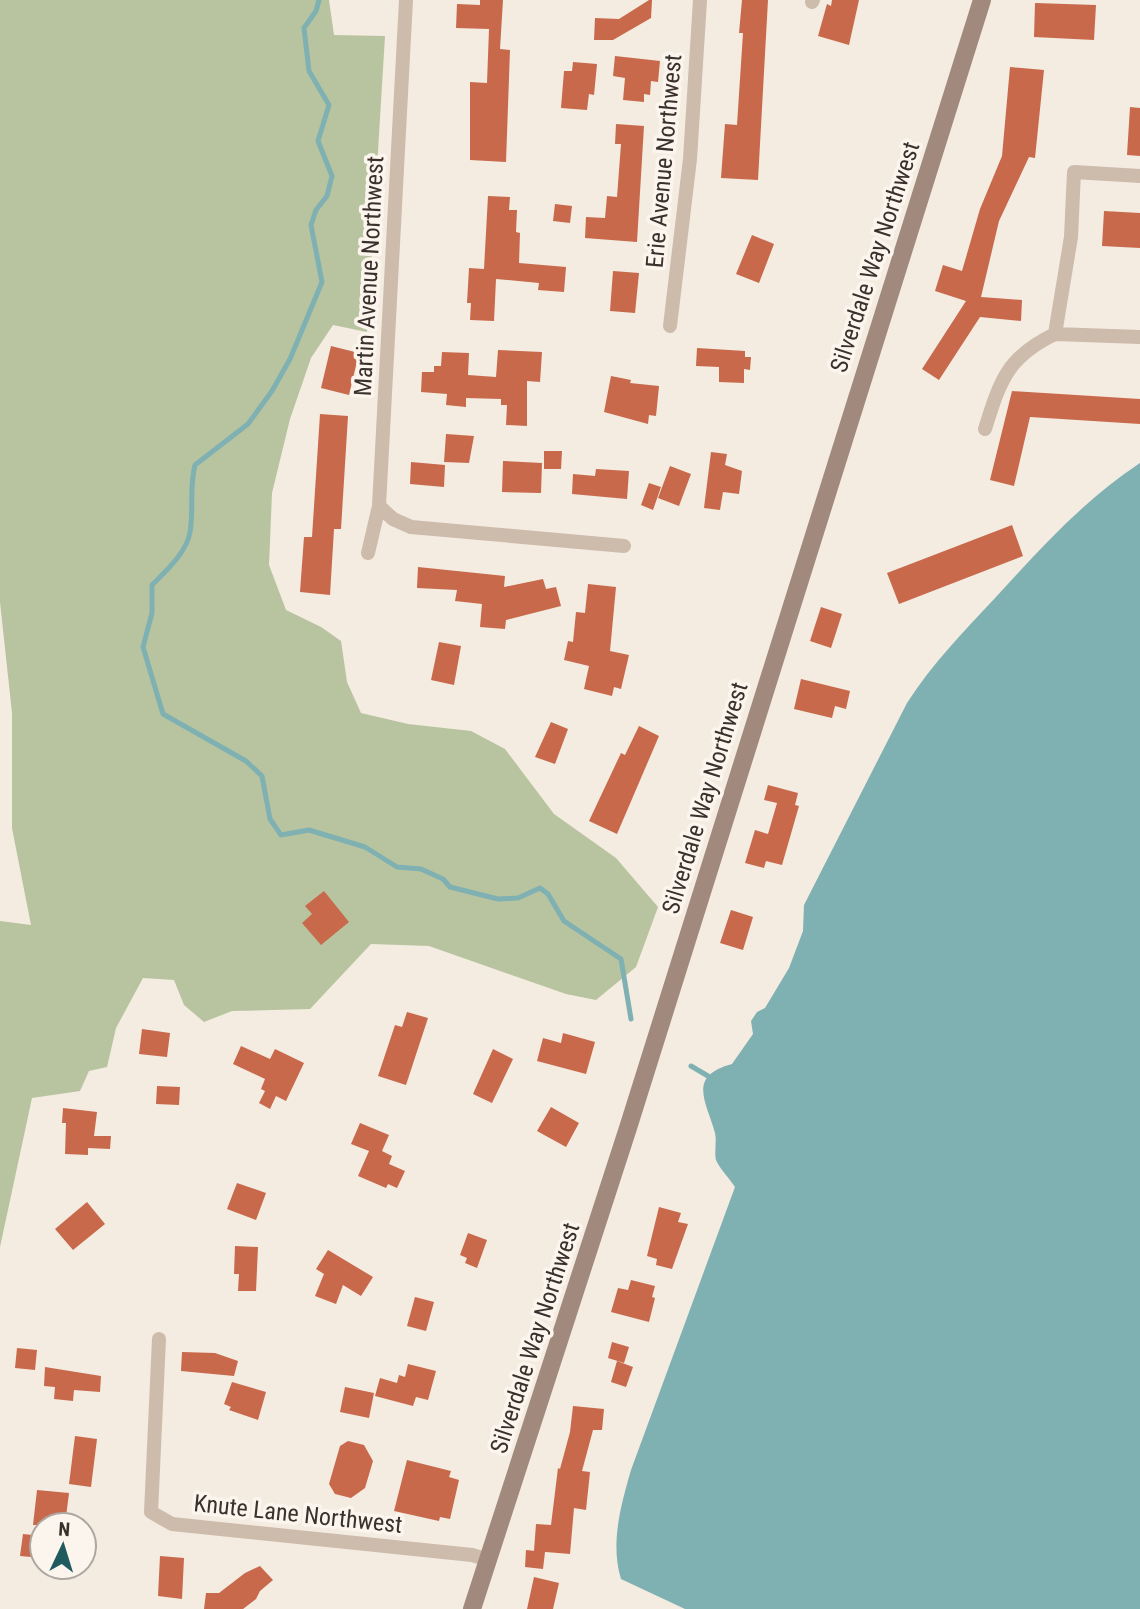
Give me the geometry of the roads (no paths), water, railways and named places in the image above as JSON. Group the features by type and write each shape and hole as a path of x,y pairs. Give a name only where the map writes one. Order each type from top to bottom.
{"main road":[{"name":"Silverdale Way Northwest","path":"472,1609 628,1128 982,0"}],"street":[{"name":"Martin Avenue Northwest","path":"368,553 379,506 407,0"},
{"name":"Erie Avenue Northwest","path":"670,326 690,159 700,0"},
{"path":"1055,334 1072,237 1074,172 1140,176"},
{"path":"985,429 999,384 1028,347 1055,334 1140,337"},
{"path":"379,506 393,519 411,527 624,546"},
{"name":"Knute Lane Northwest","path":"159,1339 151,1512 172,1524 471,1555 489,1560"}],"water":[{"path":"1140,463 1140,1609 685,1609 621,1579 617,1538 631,1470 735,1187 716,1160 716,1136 705,1100 704,1083 709,1075 732,1064 753,1034 751,1021 757,1012 765,1008 789,968 803,931 804,905 907,703 960,635 1047,543 1100,493"}],"waterway":[{"path":"319,0 316,11 304,28 309,71 329,105 318,141 332,176 327,196 316,210 311,225 322,282 290,359 272,391 248,424 195,465 188,539 175,561 152,585 152,613 143,647 163,714 246,761 262,776 270,819 281,835 309,830 365,847 397,867 421,869 443,879 450,887 498,899 518,898 540,888 548,894 564,921 621,959 631,1019"},
{"path":"691,1066 708,1076"}]}
